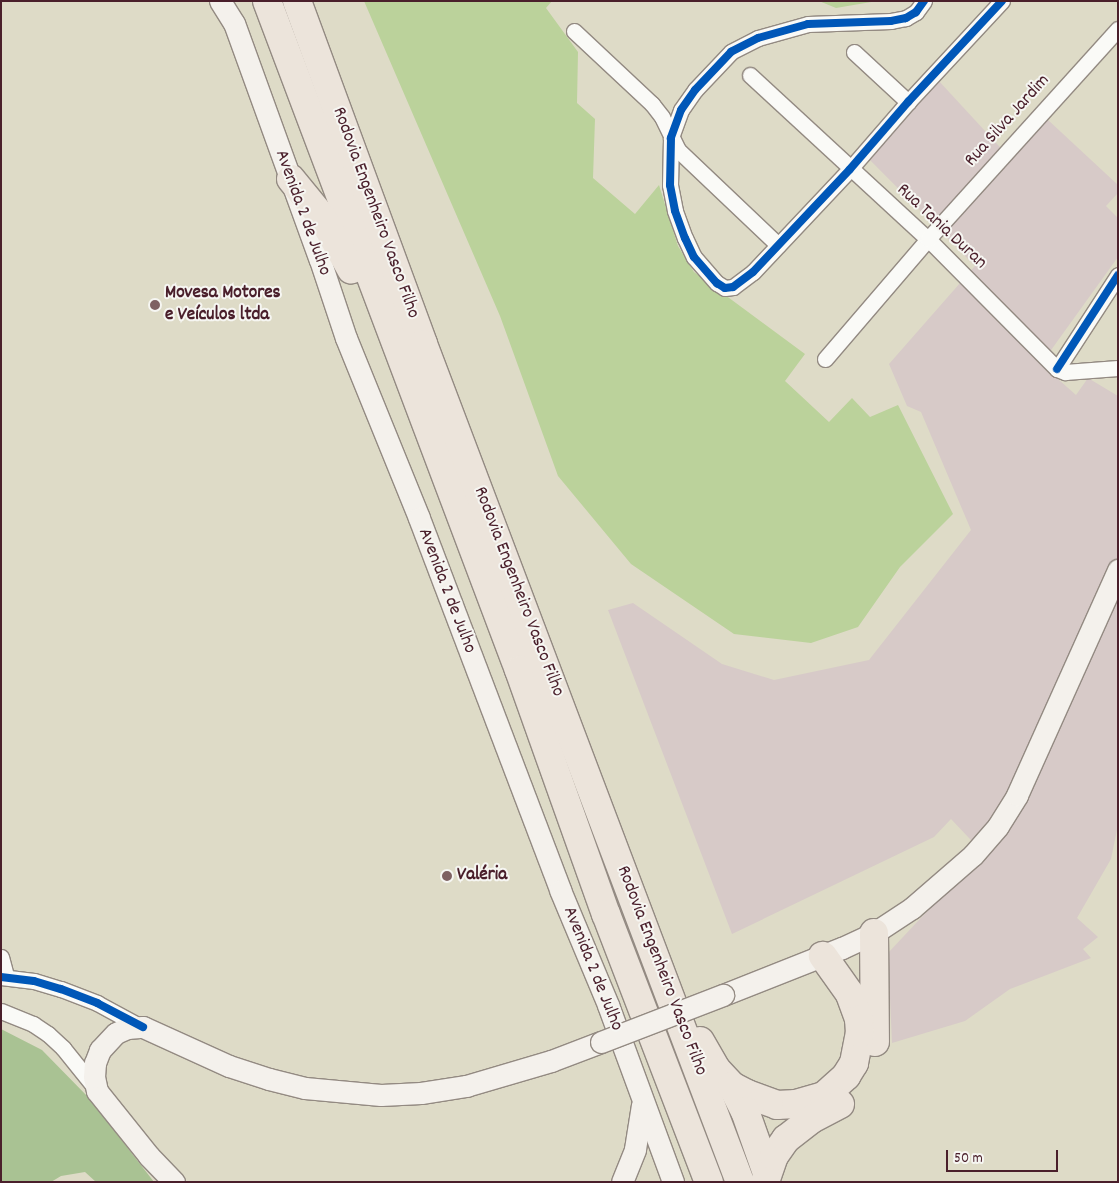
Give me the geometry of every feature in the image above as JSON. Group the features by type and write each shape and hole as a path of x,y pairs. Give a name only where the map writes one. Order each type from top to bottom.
{"highway":[{"name":"Rodovia Engenheiro Vasco Filho","path":"267,1 520,670 606,914 709,1182"},
{"name":"Rodovia Engenheiro Vasco Filho","path":"298,1 423,344 740,1182"},
{"path":"291,179 322,216 367,302 400,356"},
{"path":"766,1177 786,1139 810,1120 840,1104 852,1094 864,1078 872,1060 876,1025 874,933"},
{"path":"648,936 668,956 703,1049 717,1070 732,1086 745,1111 766,1177"},
{"path":"732,1086 747,1094 777,1104 796,1104 824,1096 846,1076 854,1063 858,1050 859,1019 850,994 823,956"}],"main road":[{"name":"Avenida 2 de Julho","path":"220,1 234,23 346,338 419,518 560,890 608,1005 642,1102 673,1182"},
{"path":"174,1182 150,1156 97,1091 94,1077 95,1063 100,1050 116,1032 127,1028 143,1027 229,1066 305,1088 381,1095 421,1093 466,1086 543,1064 823,956 874,933 912,908 944,883 973,855 998,826 1018,794 1118,570"},
{"path":"622,1182 635,1149 642,1102"}],"street":[{"path":"924,1 916,12 906,18 892,21 808,24 758,38 731,52 695,90 681,110 671,138 670,185 675,211 694,257 725,288 733,288 741,283 778,246 1002,1"},
{"name":"Rua Silva Jardim","path":"825,359 928,239 1118,29"},
{"path":"574,30 652,104 662,116 678,150 778,246"},
{"path":"854,52 908,102"},
{"name":"Rua Tania Duran","path":"750,76 928,239 1057,368"},
{"path":"1114,372 1065,372 1057,368 1118,274"},
{"path":"1,957 4,977 34,981 61,988 97,1003 143,1027"},
{"path":"1,1011 26,1021 48,1034 63,1048 97,1091"}],"shaded area":[{"path":"938,80 1010,158 1047,119 1118,185 1118,193 1106,206 1118,218 1118,257 1041,364 1076,395 1088,378 1118,396 1118,825 1111,859 1077,918 1098,937 1083,949 1091,958 1010,989 965,1021 892,1043 888,953 933,905 987,857 951,819 934,837 732,934 608,610 633,603 722,664 774,680 869,660 971,530 921,412 907,406 889,364 975,266 868,158"}],"green space":[{"path":"364,1 552,1 546,8 578,52 577,103 595,119 593,178 635,214 659,185 678,246 694,272 805,354 785,381 829,422 852,398 870,417 898,405 953,514 900,567 858,627 811,643 734,634 631,564 558,476 500,316"},
{"path":"819,1 877,1 836,8"},
{"path":"1,1029 42,1050 89,1098 154,1182 96,1182 85,1172 61,1176 51,1182 1,1182"}],"cycle path":[{"path":"924,1 916,12 906,18 891,21 808,24 758,38 731,52 695,90 681,110 671,138 670,185 675,211 694,257 717,283 725,288 733,287 753,272 850,169 908,102 1002,1"},
{"path":"1057,369 1118,275"},
{"path":"1,977 34,981 61,989 97,1003 143,1027"}],"place":[{"name":"Movesa Motores e Veículos ltda","path":"155,305"},
{"name":"Valéria","path":"447,876"}]}
